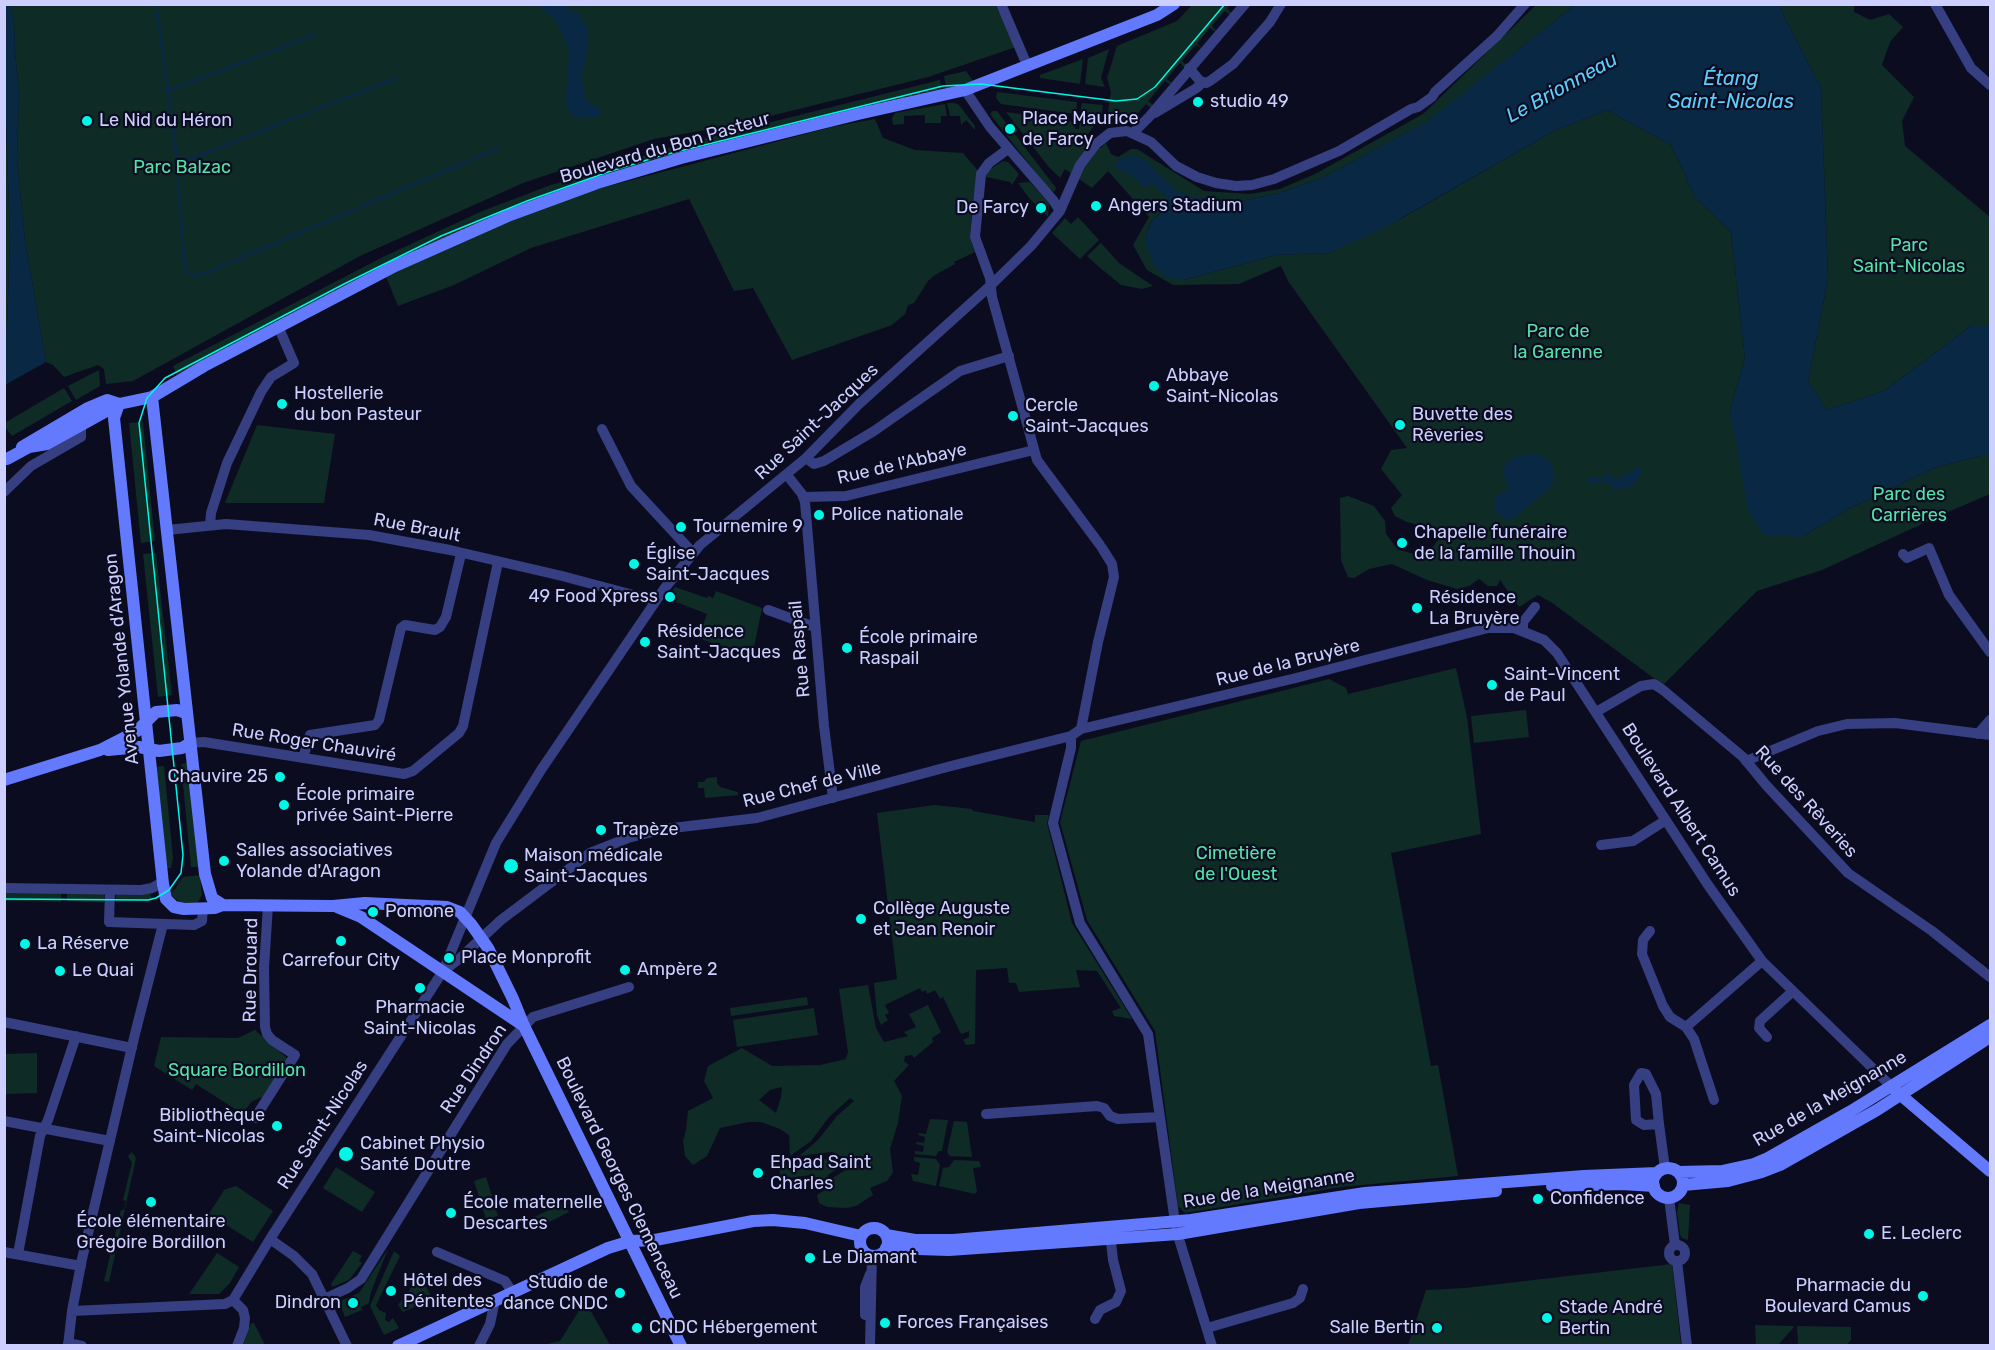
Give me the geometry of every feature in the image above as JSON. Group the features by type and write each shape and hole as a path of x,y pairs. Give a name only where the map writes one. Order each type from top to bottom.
{"main road":[{"name":"Boulevard du Bon Pasteur","path":"6,460 29,447 47,444 119,404 152,397 196,370 278,326 395,266 460,236 597,183 712,150 965,90 1157,15 1174,4"},
{"path":"152,397 202,847 209,891 216,902 223,905"},
{"name":"Boulevard du Bon Pasteur","path":"6,460 29,442 88,408 107,400 119,404"},
{"name":"Avenue Yolande d’Aragon","path":"119,404 114,418 150,750 160,884 166,899 174,907 202,908"},
{"path":"4,780 100,750 137,731 156,712 177,710 186,712"},
{"path":"100,750 139,747 150,750 182,748 190,744"},
{"path":"202,908 209,891"},
{"path":"202,908 223,905 333,906 365,903 446,907 460,912 481,939 513,999 524,1026"},
{"path":"333,906 361,917 524,1026"},
{"name":"Rue de la Meignanne","path":"1683,1185 1728,1181 1767,1171 1790,1160 1990,1025"},
{"name":"Boulevard Georges Clemenceau","path":"524,1026 681,1346"},
{"name":"Rue de la Meignanne","path":"1678,1172 1722,1171 1754,1164 1990,1037"},
{"name":"Boulevard Albert Camus","path":"1895,1090 1990,1171"},
{"path":"1671,1168 1678,1172 1683,1185 1679,1193 1669,1197 1659,1195 1654,1186 1661,1171 1671,1168"},
{"name":"Rue de la Meignanne","path":"1177,1228 1365,1193 1661,1171"},
{"name":"Rue de la Meignanne","path":"886,1242 949,1250 1110,1232 1177,1228 1368,1202 1553,1186 1622,1184 1654,1186"},
{"path":"398,1346 608,1248 631,1241 655,1240 753,1221 773,1220 805,1223 861,1236"},
{"path":"872,1228 882,1230 886,1242 880,1255 872,1256 861,1247 861,1236 866,1230 872,1228"}],"street":[{"path":"1001,4 1027,65"},
{"path":"1245,4 1133,133 1151,142 1176,166 1197,177 1236,186 1252,185 1274,179 1318,161 1411,109 1429,93 1435,92 1497,36 1525,4"},
{"path":"1189,68 1200,81 1206,83 1210,81 1233,64 1270,22 1281,4"},
{"path":"1935,4 1971,68 1990,86"},
{"path":"1149,117 1195,89 1199,86 1200,81"},
{"path":"965,90 981,115 1060,211"},
{"name":"Rue Saint-Jacques","path":"465,917 496,843 541,771 656,601 693,553 806,458 859,404 1031,246 1060,211 1080,165 1091,148 1110,133 1121,130 1133,133"},
{"path":"1008,149 986,166 980,178 975,237 990,278 990,286 1039,463 1113,564 1114,577 1053,823 1080,922 1148,1034 1177,1228 1212,1346"},
{"path":"210,525 211,513 227,463 261,392 271,377 294,363 278,326"},
{"path":"806,458 814,464 824,461 874,431 960,371 1009,356"},
{"path":"4,492 31,466 81,437 81,425"},
{"path":"602,429 631,486 693,553"},
{"name":"Rue de l'Abbaye","path":"804,497 846,496 1034,450"},
{"path":"787,475 804,497"},
{"name":"Rue Raspail","path":"804,497 814,627 833,798"},
{"name":"Rue Brault","path":"167,530 226,524 350,533 419,544 562,576 656,601"},
{"path":"1902,555 1907,558 1929,548 1949,595 1990,652"},
{"path":"303,758 310,735 375,725 379,720 400,631 405,625 435,630 440,627 446,617 461,554"},
{"name":"Rue Roger Chauviré","path":"190,744 204,742 404,774 419,767 459,733 463,726 498,562"},
{"path":"1518,629 1535,607"},
{"path":"768,610 814,627"},
{"name":"Rue de la Bruyère","path":"1076,733 1488,628 1518,629"},
{"name":"Boulevard Albert Camus","path":"1518,629 1544,640 1557,652 1708,885 1762,961 1895,1090"},
{"name":"Rue des Rêveries","path":"1596,712 1641,686 1654,684 1717,734 1747,763 1848,873 1932,931 1990,977"},
{"path":"1977,734 1990,720"},
{"path":"1747,763 1818,731 1847,724 1895,723 1990,735"},
{"name":"Rue Chef de Ville","path":"481,939 506,917 596,850 645,833 682,826 757,818 1076,733"},
{"path":"1600,845 1633,841 1666,820"},
{"path":"4,888 141,890 160,884"},
{"path":"110,890 110,922 199,924 202,921 202,908"},
{"name":"Rue Drouard","path":"255,1118 295,1055 272,1040 267,1035 265,1027 264,968 268,905"},
{"path":"443,971 465,917"},
{"path":"82,1346 68,1344 72,1311 147,983 152,973 163,924"},
{"path":"1650,931 1643,940 1642,954 1663,1006 1670,1017 1686,1027 1694,1040 1714,1100"},
{"path":"443,971 481,939"},
{"path":"1686,1027 1762,961"},
{"name":"Rue Saint-Nicolas","path":"233,1300 443,971"},
{"name":"Rue Dindron","path":"324,1299 361,1279 507,1044 524,1026 536,1016 630,987"},
{"path":"1767,1037 1759,1028 1760,1021 1792,992"},
{"path":"4,1022 132,1048"},
{"path":"18,1254 40,1136 76,1036"},
{"path":"1659,1124 1644,1125 1636,1120 1634,1085 1641,1073 1646,1074 1654,1088 1659,1124 1661,1171"},
{"path":"986,1114 1097,1106 1104,1108 1110,1116 1118,1119 1160,1117"},
{"path":"4,1121 110,1141"},
{"path":"1669,1197 1674,1245 1680,1245 1685,1250 1684,1257 1677,1261 1687,1346"},
{"path":"1095,1319 1100,1310 1116,1302 1121,1291 1113,1260 1110,1232"},
{"path":"270,1239 303,1264 312,1275 347,1346"},
{"path":"4,1252 81,1266"},
{"path":"437,1252 505,1281 512,1292"},
{"path":"864,1346 865,1287 870,1274 872,1256"},
{"path":"870,1274 873,1286 870,1346"},
{"path":"1207,1328 1293,1303 1300,1298 1303,1289"},
{"path":"72,1311 225,1304 233,1300 243,1311 245,1318 237,1346"},
{"path":"479,1346 490,1324 495,1300"}],"green space":[{"name":"Parc Balzac","path":"995,4 1016,47 928,77 734,125 654,139 523,183 360,256 133,381 106,384 104,369 98,365 64,377 53,365 46,362 25,241 17,159 19,93 14,21 10,5"},
{"path":"1192,5 1230,5 1227,9 1232,13 1230,15 1225,11 1212,26 1216,32 1210,28 1197,44 1202,48 1196,45 1182,61 1187,66 1185,68 1180,63 1167,79 1172,83 1171,85 1165,81 1148,101 1153,105 1151,108 1146,104 1132,120 1107,118 1111,92 1107,78 1117,46 1177,21"},
{"name":"Parc de la Garenne","path":"1536,5 1575,5 1427,122 1322,178 1279,193 1241,201 1196,198 1182,194 1152,220 1147,232 1146,244 1184,280 1276,255 1329,253 1404,217 1554,131 1607,110 1671,145 1695,197 1731,232 1745,358 1730,410 1802,537 1848,509 1934,468 1980,456 1990,456 1990,494 1822,570 1757,591 1663,685 1551,602 1538,595 1519,607 1500,580 1497,586 1488,586 1479,579 1469,586 1457,589 1427,580 1392,564 1369,569 1354,578 1348,577 1341,560 1340,498 1348,496 1374,506 1385,521 1386,534 1398,550 1415,554 1431,549 1438,540 1431,528 1407,522 1395,516 1391,508 1402,495 1381,469 1391,450 1407,448 1288,281 1281,266 1239,284 1173,285 1147,270 1133,245 1149,217 1108,171 1092,188 1065,169 1060,178 1006,112 1075,122 1075,129 1079,129 1080,122 1095,124 1081,144 1085,140 1101,148 1106,143 1111,154 1118,157 1131,149 1137,149 1204,191 1250,194 1280,189 1315,174 1423,114"},
{"name":"Parc Saint-Nicolas","path":"1780,5 1854,5 1854,12 1870,20 1889,14 1903,27 1890,42 1882,65 1914,97 1902,121 1905,146 1990,217 1990,326 1971,326 1884,391 1827,410 1808,381 1828,279 1821,88"},
{"path":"1109,49 1101,78 1105,87 1085,84 1088,58"},
{"path":"1083,59 1080,84 1040,78 1040,75"},
{"path":"4,65 10,238 5,330"},
{"path":"966,71 973,81 946,88 944,76"},
{"path":"940,80 942,91 697,149 349,284 177,374 173,366 383,257 480,212 548,186 675,146"},
{"path":"997,92 1077,102 1076,114 1001,104 996,98"},
{"path":"947,103 959,105 975,126 975,130 966,120 961,125 960,116 950,116"},
{"path":"1082,103 1103,105 1101,118 1080,115"},
{"path":"945,104 947,116 941,116 941,123 925,123 925,115 904,116 904,124 893,125 892,118 895,113"},
{"path":"997,111 1056,188 1054,192 1047,187 990,114"},
{"path":"875,119 883,138 915,150 963,153 980,173 972,207 970,238 975,252 954,262 955,264 928,281 914,303 908,305 905,314 892,325 792,360 753,288 734,291 689,199 531,248 454,285 398,306 385,274 461,239 579,194 832,127"},
{"path":"1003,161 1008,162 1019,174 1012,185 1010,182 986,177 989,170"},
{"path":"1030,182 1049,203 1048,217 1018,183"},
{"path":"1078,217 1099,240 1080,259 1052,233 1065,218 1071,224"},
{"path":"1101,243 1119,263 1153,286 1142,289 1121,285 1098,266 1087,256"},
{"path":"99,370 100,386 76,400 68,386"},
{"path":"64,388 72,401 12,436 5,427 5,423"},
{"path":"143,422 155,541 141,543 129,423"},
{"path":"257,425 335,434 324,503 225,503"},
{"path":"156,553 172,695 158,697 143,554"},
{"path":"675,587 707,598 708,596 713,598 716,591 762,608 752,657 698,638 707,614 676,602 678,598 669,595"},
{"name":"Cimetière de l'Ouest","path":"1456,668 1467,717 1481,834 1391,853 1431,1066 1438,1065 1458,1176 1341,1187 1185,1213 1178,1206 1155,1031 1087,920 1060,822 1081,741 1329,679 1346,688 1348,694"},
{"path":"1526,710 1529,737 1474,743 1471,716"},
{"path":"188,763 200,867 191,867 181,764"},
{"path":"164,766 173,858 171,868 166,868 155,767"},
{"path":"717,777 720,787 738,792 738,795 705,798 704,788 698,788 698,782"},
{"path":"934,805 972,809 1035,822 1035,815 1049,815 1047,823 1072,923 1132,1019 1114,1016 1112,1011 1121,1008 1097,971 1076,970 1080,987 1019,992 1016,983 1009,983 1007,968 976,970 975,1044 966,1045 963,1040 969,1037 969,1031 962,1034 960,1032 943,997 940,999 935,990 927,994 926,990 922,992 920,988 885,1005 889,1013 885,1015 888,1020 881,1025 877,1015 874,983 897,979 877,813"},
{"path":"200,875 202,895 198,902 181,903 172,896 170,893 183,877"},
{"path":"5,892 61,892 61,902 5,901"},
{"path":"67,892 104,893 104,902 67,901"},
{"path":"150,892 152,901 116,902 116,893"},
{"path":"868,985 876,1028 884,1042 908,1036 904,1032 916,1027 909,1014 928,1005 941,1032 932,1038 933,1042 914,1058 912,1055 905,1056 904,1061 909,1065 894,1081 902,1096 898,1123 890,1149 893,1172 887,1181 870,1188 873,1195 856,1206 827,1207 819,1203 817,1195 831,1186 831,1179 852,1166 845,1158 831,1152 799,1156 818,1140 837,1116 854,1101 850,1098 829,1117 811,1141 790,1156 789,1135 761,1122 748,1122 720,1128 707,1156 693,1165 685,1156 683,1141 688,1111 713,1098 704,1081 708,1066 742,1048 772,1066 820,1065 846,1059 848,1052 839,989","holes":["782,1087 776,1113 759,1100 770,1090"]},
{"path":"807,997 808,1005 731,1016 730,1008"},
{"path":"814,1008 818,1035 737,1047 733,1020"},
{"name":"Square Bordillon","path":"255,1030 288,1059 266,1095 251,1102 243,1114 196,1084 192,1090 154,1066 161,1037 238,1038"},
{"path":"37,1053 37,1093 5,1094 5,1054"},
{"path":"930,1119 948,1120 942,1151 939,1151 936,1156 915,1154 915,1151 923,1152 924,1146 916,1144 917,1142 924,1143 925,1137 918,1135 919,1133 926,1134"},
{"path":"954,1121 967,1122 972,1157 950,1156 947,1152"},
{"path":"132,1152 136,1158 109,1282 104,1281 121,1210 124,1210 126,1201 123,1200 132,1163 128,1156"},
{"path":"914,1157 936,1159 940,1165 936,1186 913,1181 911,1174 918,1175 920,1163 914,1161"},
{"path":"830,1159 844,1165 829,1174 823,1184 810,1175 781,1179 779,1167 804,1160"},
{"path":"954,1160 979,1161 981,1167 973,1168 977,1191 975,1194 939,1186 943,1168 949,1167"},
{"path":"336,1167 375,1192 362,1212 323,1188"},
{"path":"486,1177 498,1216 486,1219 474,1181"},
{"path":"236,1186 273,1211 253,1242 209,1214 224,1190"},
{"path":"564,1203 569,1212 535,1229 530,1219"},
{"path":"1679,1203 1690,1205 1688,1240 1680,1235 1677,1212"},
{"path":"388,1249 369,1303 361,1307 362,1310 345,1317 340,1301 359,1293"},
{"path":"353,1251 362,1256 359,1261 362,1263 349,1280 332,1287 331,1284"},
{"path":"394,1251 400,1256 376,1305 379,1310 386,1313 385,1320 389,1322 393,1318 399,1328 384,1335 370,1306"},
{"path":"217,1253 239,1267 230,1283 219,1294 189,1294"},
{"name":"Stade André Bertin","path":"1672,1264 1681,1345 1408,1345 1426,1290 1465,1288"},
{"path":"420,1276 433,1299 403,1312 398,1305"},
{"path":"585,1301 610,1345 543,1345 560,1341"},
{"path":"251,1323 254,1323 265,1345 243,1346"},
{"path":"1755,1325 1794,1327 1778,1345 1756,1346"},
{"path":"1797,1326 1851,1327 1851,1340 1846,1345 1798,1345"}],"water":[{"path":"10,4 14,21 19,93 17,159 25,241 46,362 5,385 4,330 7,326 10,238 4,5"},
{"name":"Étang Saint-Nicolas","path":"1575,5 1780,5 1821,88 1828,279 1808,381 1827,410 1884,391 1971,326 1990,326 1990,456 1980,456 1934,468 1848,509 1802,537 1764,535 1748,510 1730,410 1745,358 1731,232 1695,197 1671,145 1607,110 1554,131 1384,228 1329,253 1276,255 1184,280 1166,277 1155,267 1145,244 1147,232 1152,220 1168,207 1168,199 1151,183 1145,188 1134,177 1114,166 1123,156 1129,158 1134,155 1145,160 1174,189 1196,198 1241,201 1279,193 1322,178 1426,122"},
{"path":"566,9 578,13 588,28 588,46 582,77 585,97 589,103 602,110 600,116 575,118 567,111 569,51 550,13 554,10"},
{"path":"1536,454 1545,458 1553,467 1554,480 1547,491 1514,518 1506,521 1496,512 1494,497 1510,488 1502,473 1506,463 1519,455"},
{"path":"1640,466 1642,472 1633,486 1613,490 1611,485 1604,482 1586,483 1588,478 1601,478 1607,473 1616,480"}],"waterway":[{"path":"156,4 177,159 184,264 188,274 198,276 499,148"},
{"name":"Le Brionneau","path":"547,4 560,11 572,27"},
{"path":"167,91 314,35"},
{"path":"178,164 396,78"}],"tram line":[{"path":"4,899 148,900 169,890 181,873 183,855 139,423 147,398 165,378 441,236 527,201 660,156 943,86 981,84 1116,101 1137,99 1155,87 1225,4"}],"place":[{"name":"studio 49","path":"1198,102"},
{"name":"Le Nid du Héron","path":"87,121"},
{"name":"Place Maurice de Farcy","path":"1010,129"},
{"name":"Angers Stadium","path":"1096,206"},
{"name":"De Farcy","path":"1041,208"},
{"name":"Abbaye Saint-Nicolas","path":"1154,386"},
{"name":"Hostellerie du bon Pasteur","path":"282,404"},
{"name":"Cercle Saint-Jacques","path":"1013,416"},
{"name":"Buvette des Rêveries","path":"1400,425"},
{"name":"Police nationale","path":"819,515"},
{"name":"Tournemire 9","path":"681,527"},
{"name":"Chapelle funéraire de la famille Thouin","path":"1402,543"},
{"name":"Église Saint-Jacques","path":"634,564"},
{"name":"49 Food Xpress","path":"670,597"},
{"name":"Résidence La Bruyère","path":"1417,608"},
{"name":"Résidence Saint-Jacques","path":"645,642"},
{"name":"École primaire Raspail","path":"847,648"},
{"name":"Saint-Vincent de Paul","path":"1492,685"},
{"name":"Chauvire 25","path":"280,777"},
{"name":"École primaire privée Saint-Pierre","path":"284,805"},
{"name":"Trapèze","path":"601,830"},
{"name":"Salles associatives Yolande d'Aragon","path":"224,861"},
{"name":"Maison médicale Saint-Jacques","path":"511,866"},
{"name":"Pomone","path":"373,912"},
{"name":"Collège Auguste et Jean Renoir","path":"861,919"},
{"name":"Carrefour City","path":"341,941"},
{"name":"La Réserve","path":"25,944"},
{"name":"Place Monprofit","path":"449,958"},
{"name":"Ampère 2","path":"625,970"},
{"name":"Le Quai","path":"60,971"},
{"name":"Pharmacie Saint-Nicolas","path":"420,988"},
{"name":"Bibliothèque Saint-Nicolas","path":"277,1126"},
{"name":"Cabinet Physio Santé Doutre","path":"346,1154"},
{"name":"Ehpad Saint Charles","path":"758,1173"},
{"name":"Confidence","path":"1538,1199"},
{"name":"École élémentaire Grégoire Bordillon","path":"151,1202"},
{"name":"École maternelle Descartes","path":"451,1213"},
{"name":"E. Leclerc","path":"1869,1234"},
{"name":"Le Diamant","path":"810,1258"},
{"name":"Hôtel des Pénitentes","path":"391,1291"},
{"name":"Studio de dance CNDC","path":"620,1293"},
{"name":"Pharmacie du Boulevard Camus","path":"1923,1296"},
{"name":"Dindron","path":"353,1303"},
{"name":"Stade André Bertin","path":"1547,1318"},
{"name":"Forces Françaises","path":"885,1323"},
{"name":"CNDC Hébergement","path":"637,1328"},
{"name":"Salle Bertin","path":"1437,1328"}],"park label":[{"name":"Parc des Carrières","path":"1909,505"}]}
